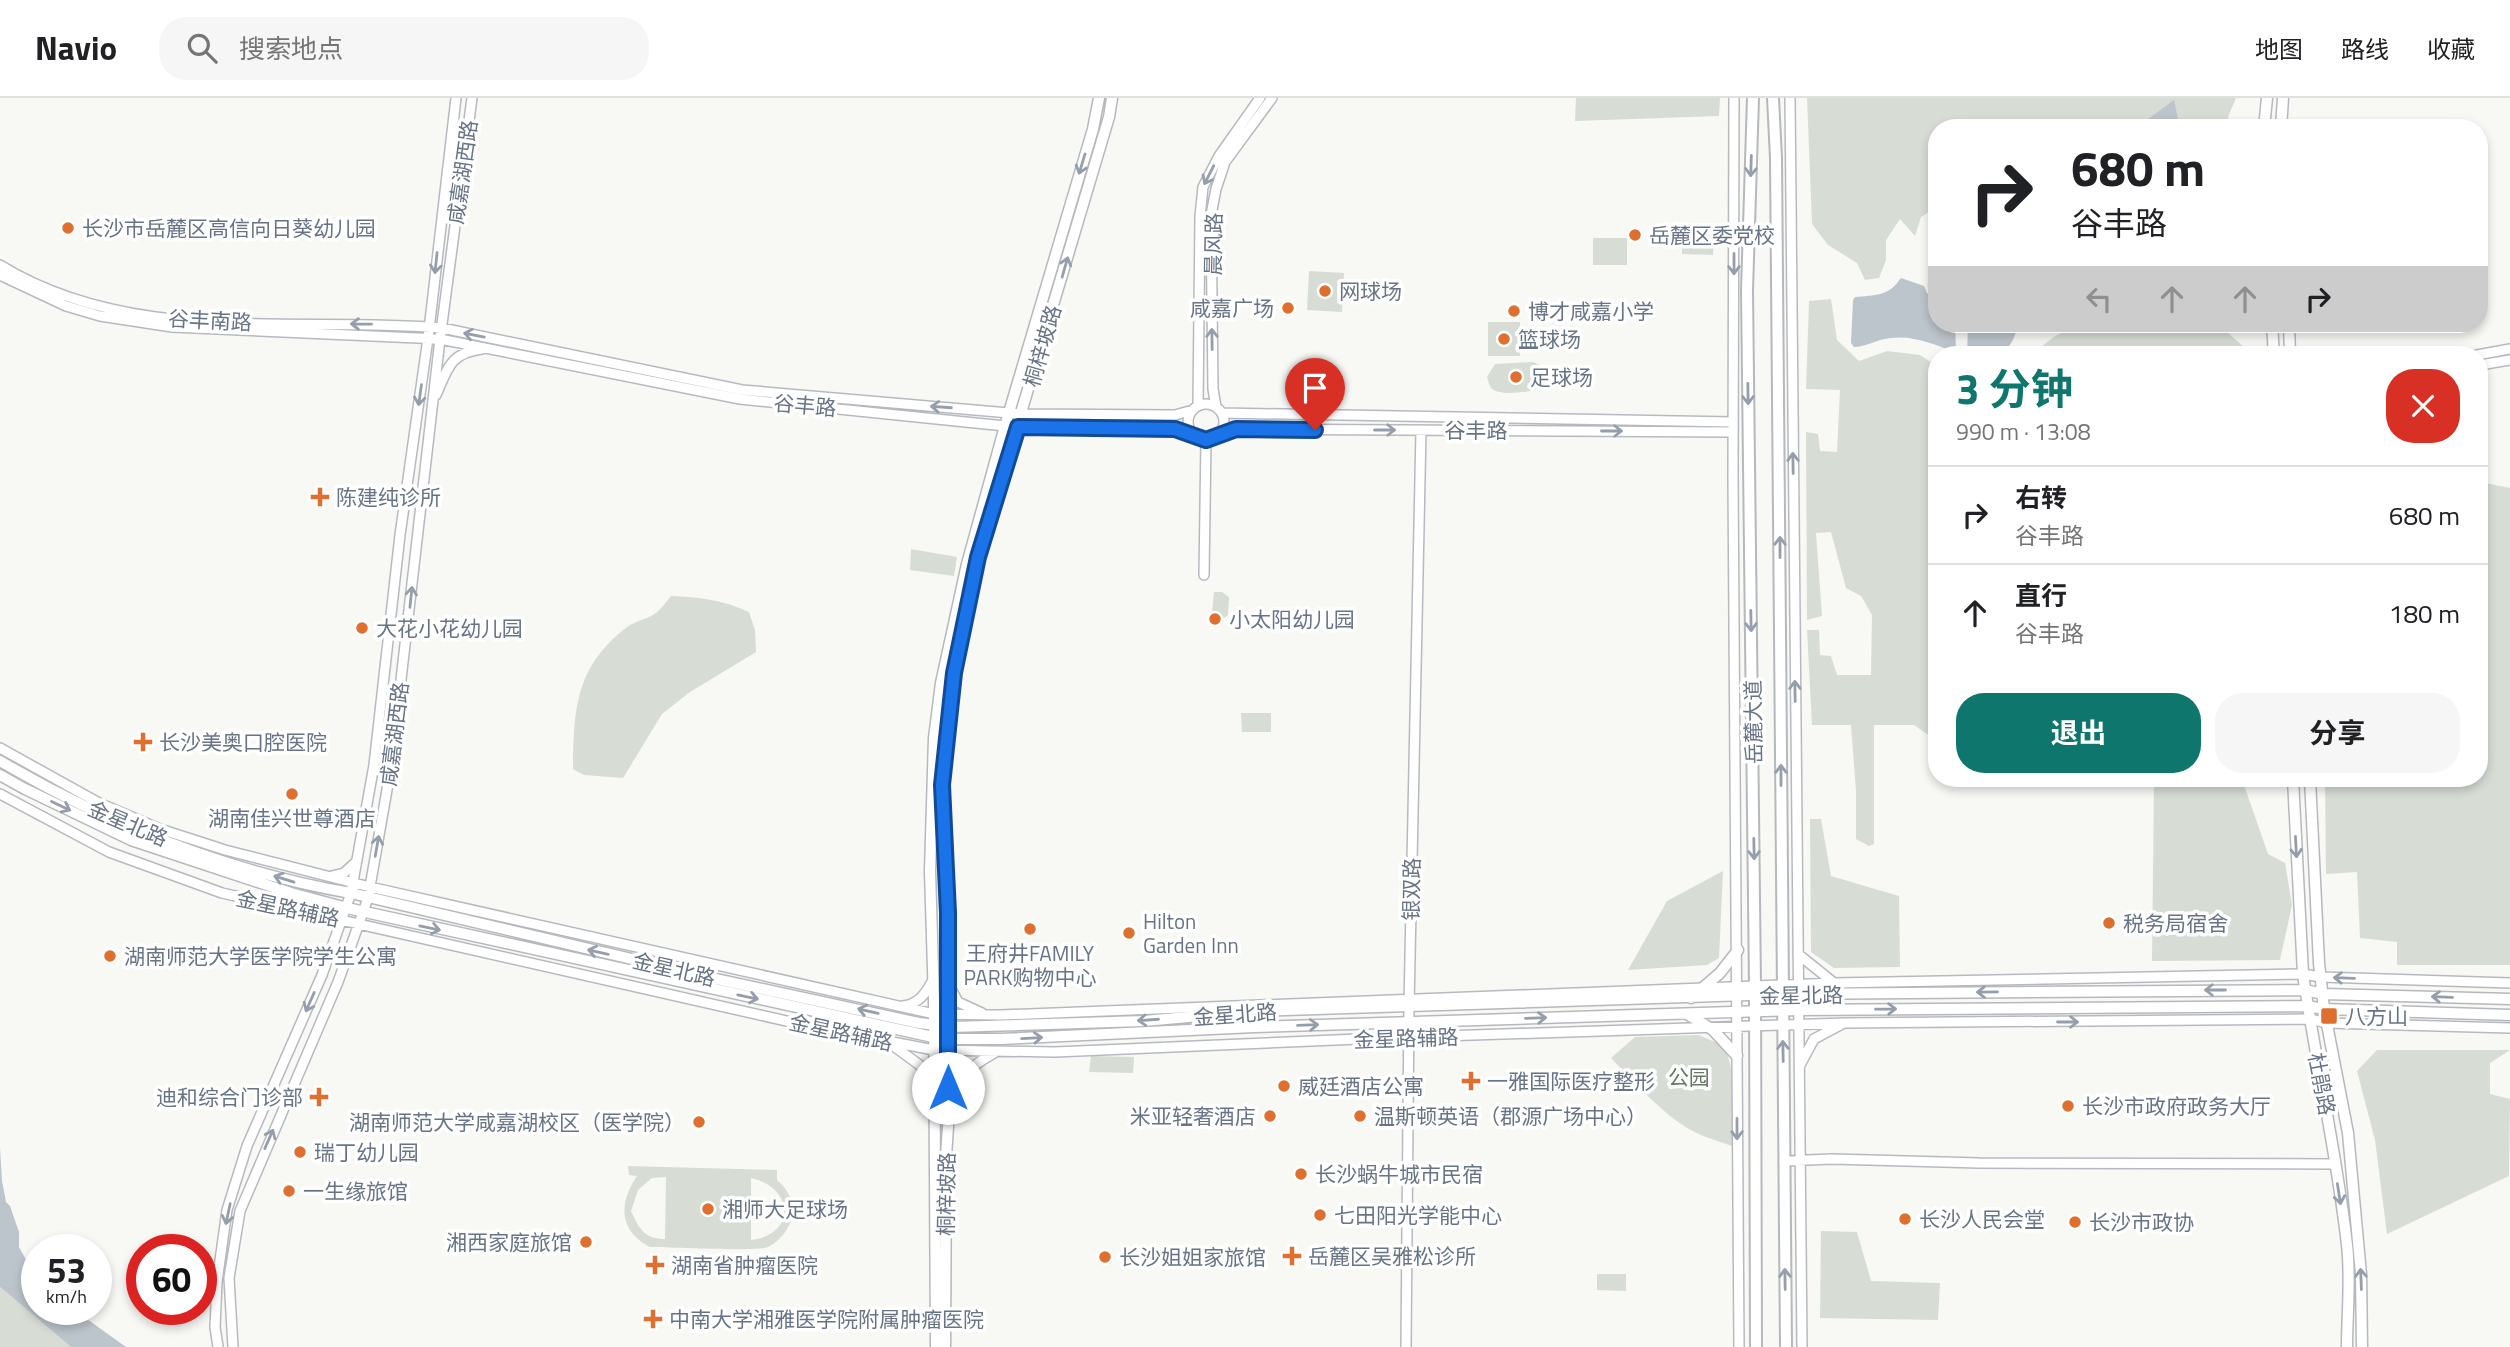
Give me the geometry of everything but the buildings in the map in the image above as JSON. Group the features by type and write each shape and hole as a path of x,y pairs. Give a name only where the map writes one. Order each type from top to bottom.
{"highway":[{"name":"岳麓大道","path":"1753,98 1747,290 1756,1347"},
{"name":"岳麓大道","path":"1773,98 1786,1347"}],"main road":[{"name":"桐梓坡路","path":"936,1347 934,978 930,847 931,797 941,683 967,564 1004,426 1093,129 1099,98"},
{"name":"桐梓坡路","path":"945,1347 946,1156 949,1112 948,913 942,785 954,673 978,557 1109,117 1112,98"},
{"path":"2265,119 2267,98"},
{"path":"2282,119 2283,98"},
{"name":"金星北路","path":"0,761 133,827 216,859 299,884 352,888 368,898 721,980 934,1020 1144,1021 1256,1011 1409,1003 1691,998 1736,991 1783,989 2305,990 2323,994 2510,999"},
{"name":"金星北路","path":"0,775 131,840 291,893 347,908 362,918 948,1040 1782,1010 2307,1006 2325,1009 2510,1015"},
{"name":"杜鹃路","path":"2293,787 2303,974 2332,1132 2334,1164 2348,1247 2347,1347"},
{"name":"杜鹃路","path":"2310,787 2321,977 2348,1133 2361,1274 2362,1347"},
{"path":"1691,998 1720,973 1738,950"},
{"path":"1686,1014 1710,1028 1737,1056"}],"street":[{"name":"咸嘉湖西路","path":"218,1347 215,1327 217,1282 227,1210 247,1146 322,975 352,888 374,765 400,535 456,98"},
{"name":"咸嘉湖西路","path":"233,1347 229,1278 240,1211 338,982 368,898 391,767 441,334 472,98"},
{"name":"晨风路","path":"1195,408 1203,187 1219,156 1260,98"},
{"name":"晨风路","path":"1219,410 1213,389 1211,215 1225,162 1272,98"},
{"path":"1734,98 1733,427 1739,1347"},
{"path":"1790,98 1802,1347"},
{"name":"谷丰南路","path":"0,265 82,302 169,320 395,324 426,334"},
{"name":"谷丰南路","path":"0,275 66,306 126,321 172,327 426,334"},
{"name":"谷丰路","path":"426,334 441,334 742,390 1022,414 1175,415 1195,408"},
{"name":"谷丰路","path":"441,334 492,348 740,399 1004,426 1175,429 1194,435"},
{"path":"433,402 454,358 464,352 492,348"},
{"path":"2488,353 2510,349"},
{"path":"2488,364 2510,360"},
{"path":"1207,404 1219,410 1224,424 1219,435 1206,440 1194,435 1189,426 1195,408 1207,404"},
{"name":"谷丰路","path":"1219,410 1733,427"},
{"name":"谷丰路","path":"1219,435 1236,429 1733,427"},
{"name":"银双路","path":"1406,1347 1409,1003 1421,430"},
{"path":"1204,575 1206,440"},
{"name":"金星路辅路","path":"0,748 61,784 160,829 225,850 330,877 352,888 370,887 901,1007 934,1020"},
{"name":"金星路辅路","path":"0,794 109,852 209,889 343,920 362,918 804,1025 934,1050 995,1053 1844,1023 2310,1020 2327,1023 2510,1028"},
{"path":"330,877 344,873 357,861"},
{"path":"1798,954 1834,983"},
{"path":"1797,989 1834,983 2303,974 2321,977 2510,983"},
{"path":"901,1007 917,1001 934,978"},
{"path":"948,984 958,1002 986,1015"},
{"name":"金星路辅路","path":"948,1021 986,1015 1409,1003 1703,988 1736,991"},
{"path":"1799,1066 1814,1039 1844,1023"},
{"path":"886,1041 925,1069 934,1088"},
{"path":"949,1112 956,1089 968,1069 995,1053"},
{"path":"1784,1161 2334,1164"}],"green space":[{"path":"1576,98 1720,98 1719,116 1575,121"},
{"path":"1807,98 2236,98 2228,119 1928,119 1928,213 1921,217 1915,236 1900,219 1886,240 1886,260 1879,278 1865,280 1857,263 1828,245 1812,224"},
{"path":"1682,234 1714,235 1713,255 1682,254"},
{"name":"篮球场","path":"1593,238 1627,238 1627,265 1593,265"},
{"name":"网球场","path":"1309,271 1344,273 1342,312 1307,310"},
{"path":"1831,299 1837,340 1859,361 1887,351 1920,355 1928,360 1928,735 1914,725 1874,725 1874,844 1869,846 1856,839 1856,791 1851,725 1812,725 1807,630 1819,630 1820,655 1831,656 1837,675 1871,675 1872,615 1861,596 1846,588 1831,532 1816,533 1822,616 1807,620 1806,432 1818,434 1820,451 1837,452 1840,390 1806,389 1809,301"},
{"name":"篮球场","path":"1488,322 1520,322 1520,356 1488,356"},
{"path":"2062,333 2228,333 2243,346 2042,346"},
{"name":"足球场","path":"1533,362 1544,367 1543,387 1508,393 1491,388 1487,377 1495,364"},
{"path":"2488,484 2510,488 2510,965 2397,965 2397,942 2360,938 2357,872 2326,874 2325,787 2488,787"},
{"path":"911,549 957,557 954,576 910,570"},
{"path":"1214,592 1222,592 1229,597 1228,615 1224,618 1216,617 1212,613"},
{"path":"671,596 711,600 749,612 755,630 756,652 690,692 662,714 623,778 584,775 573,769 573,747 577,708 587,674 610,642 630,625 656,613"},
{"path":"1241,713 1271,713 1271,732 1242,732"},
{"path":"2154,787 2245,787 2268,854 2285,863 2292,905 2280,960 2152,961"},
{"path":"1810,819 1821,819 1831,876 1899,896 1900,967 1834,968 1811,952"},
{"path":"1723,871 1719,958 1707,965 1628,970 1667,901"},
{"name":"公园","path":"1699,1035 1723,1048 1728,1056 1732,1080 1732,1146 1699,1134 1671,1117 1611,1058 1635,1037"},
{"path":"2377,1050 2510,1050 2490,1063 2490,1094 2510,1099 2509,1176 2387,1234 2375,1140 2357,1071"},
{"path":"1091,1056 1134,1057 1133,1073 1089,1072"},
{"path":"628,1166 777,1170 777,1180 788,1192 792,1202 792,1218 783,1235 768,1247 650,1247 632,1233 627,1224 627,1196 637,1176 629,1175","holes":["666,1177 665,1239 658,1239 644,1232 631,1211 638,1190 652,1178","751,1178 776,1191 784,1211 776,1230 751,1240"]},
{"path":"1821,1231 1857,1232 1871,1281 1940,1283 1938,1320 1820,1318"},
{"path":"1597,1274 1626,1274 1626,1291 1597,1290"},
{"path":"0,1287 21,1305 21,1325 45,1325 71,1347 0,1347"}],"shaded area":[{"path":"2174,100 2178,119 2148,119"},
{"path":"1901,278 1924,286 1928,294 1928,333 1955,333 1956,346 1939,346 1900,337 1854,347 1851,343 1855,297 1886,292"},
{"path":"1968,333 2016,333 2009,346 1967,346"},
{"path":"0,1148 6,1202 19,1232 21,1305 0,1287"},
{"path":"45,1325 95,1325 126,1347 71,1347"}],"place":[{"name":"长沙市岳麓区高信向日葵幼儿园","path":"68,228"},
{"name":"岳麓区委党校","path":"1635,235"},
{"name":"网球场","path":"1325,291"},
{"name":"咸嘉广场","path":"1288,308"},
{"name":"博才咸嘉小学","path":"1514,311"},
{"name":"篮球场","path":"1504,339"},
{"name":"足球场","path":"1516,377"},
{"name":"陈建纯诊所","path":"320,497"},
{"name":"小太阳幼儿园","path":"1215,619"},
{"name":"大花小花幼儿园","path":"362,628"},
{"name":"长沙美奥口腔医院","path":"143,742"},
{"name":"湖南佳兴世尊酒店","path":"292,794"},
{"name":"税务局宿舍","path":"2109,923"},
{"name":"王府井FAMILY PARK购物中心","path":"1030,929"},
{"name":"Hilton Garden Inn","path":"1129,933"},
{"name":"湖南师范大学医学院学生公寓","path":"110,956"},
{"name":"八方山","path":"2329,1016"},
{"name":"一雅国际医疗整形","path":"1471,1081"},
{"name":"威廷酒店公寓","path":"1284,1086"},
{"name":"迪和综合门诊部","path":"319,1097"},
{"name":"长沙市政府政务大厅","path":"2068,1106"},
{"name":"米亚轻奢酒店","path":"1270,1116"},
{"name":"温斯顿英语（郡源广场中心）","path":"1360,1116"},
{"name":"湖南师范大学咸嘉湖校区（医学院）","path":"699,1122"},
{"name":"瑞丁幼儿园","path":"300,1152"},
{"name":"长沙蜗牛城市民宿","path":"1301,1174"},
{"name":"一生缘旅馆","path":"289,1191"},
{"name":"湘师大足球场","path":"708,1209"},
{"name":"七田阳光学能中心","path":"1320,1215"},
{"name":"长沙人民会堂","path":"1905,1219"},
{"name":"长沙市政协","path":"2075,1222"},
{"name":"湘西家庭旅馆","path":"586,1242"},
{"name":"岳麓区吴雅松诊所","path":"1292,1256"},
{"name":"长沙姐姐家旅馆","path":"1105,1257"},
{"name":"湖南省肿瘤医院","path":"655,1265"},
{"name":"中南大学湘雅医学院附属肿瘤医院","path":"653,1319"}],"route":[{"path":"948,1088 948,913 942,785 954,673 978,557 1018,427 1175,429 1206,440 1236,429 1315,430"}]}
